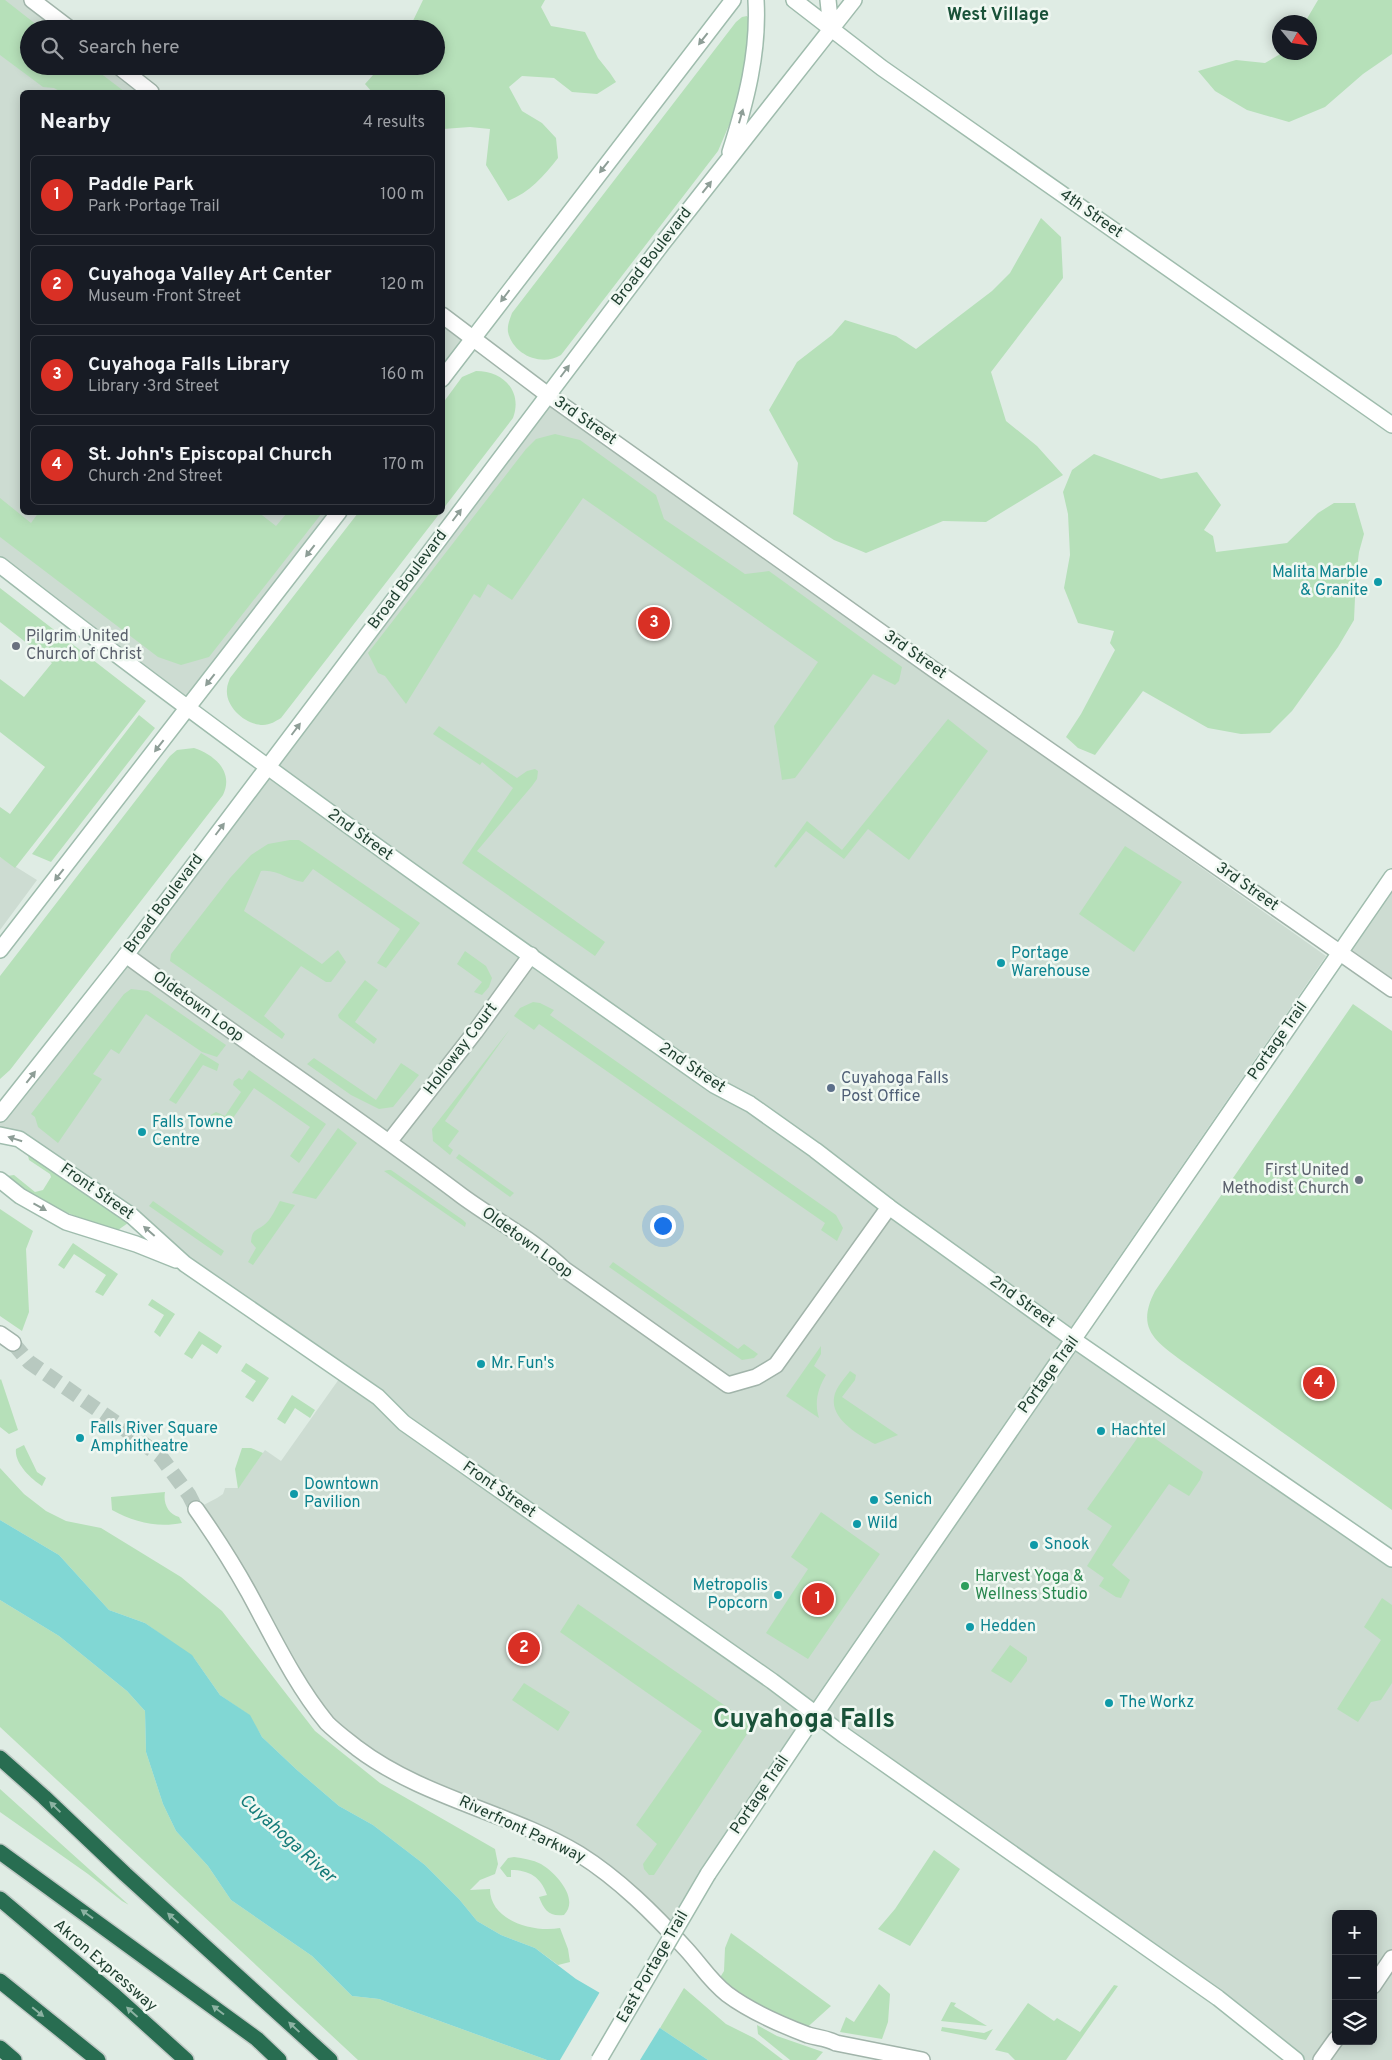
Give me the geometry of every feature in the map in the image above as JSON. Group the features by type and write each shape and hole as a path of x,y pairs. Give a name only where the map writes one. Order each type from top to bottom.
{"highway":[{"path":"0,1758 330,2060"},
{"path":"0,1852 257,2039 279,2060"},
{"name":"Akron Expressway","path":"0,1899 115,1996 186,2060"},
{"path":"0,1981 98,2060"},
{"path":"0,2048 14,2060"}],"street":[{"path":"32,0 58,20"},
{"path":"445,375 733,0"},
{"path":"726,163 742,116 753,67 756,34 756,0"},
{"name":"4th Street","path":"794,0 890,74 1392,425"},
{"path":"828,0 831,29"},
{"name":"Broad Boulevard","path":"0,1114 126,955 548,395 854,0"},
{"path":"129,75 148,90"},
{"name":"3rd Street","path":"445,318 548,395 933,668 1392,989"},
{"path":"0,950 337,515"},
{"name":"2nd Street","path":"0,565 266,768 714,1085 750,1104 816,1150 889,1207 1074,1340 1392,1559"},
{"name":"Portage Trail","path":"708,1874 1022,1412 1074,1340 1392,877"},
{"name":"Oldetown Loop","path":"126,955 466,1199 549,1255 564,1269 728,1385 756,1377 776,1365 889,1207"},
{"name":"Holloway Court","path":"389,1142 475,1032 531,955"},
{"name":"Front Street","path":"0,1135 19,1139 125,1211 185,1264 350,1376 378,1397 404,1423 772,1680 815,1714 1218,1998 1296,2060"},
{"name":"Front Street","path":"0,1180 20,1196 66,1222 136,1244 185,1264"},
{"path":"0,1334 13,1343"},
{"name":"Riverfront Parkway","path":"196,1509 238,1572 290,1669 328,1723 375,1762 410,1780 540,1835 594,1863 625,1888 687,1950 711,1980 743,2005 778,2024 816,2038 827,2038 836,2044 922,2060"},
{"name":"East Portage Trail","path":"599,2060 708,1874"},
{"path":"1377,1980 1392,1958"},
{"path":"1320,2060 1332,2044"}],"shaded area":[{"path":"0,0 32,0 58,20 20,20 20,75 129,75 148,90 20,90 20,515 337,515 188,708 0,565"},
{"path":"445,317 473,339 445,375"},
{"path":"546,405 1326,956 1071,1327 678,1054 276,765"},
{"path":"267,768 1392,1559 1392,2060 1296,2060 815,1715 674,1937 594,1863 410,1780 328,1723 196,1509 223,1494 225,1488 238,1488 265,1450 281,1461 344,1372 153,1234 0,1135 0,1114"},
{"path":"0,857 37,880 0,930"},
{"path":"1392,877 1392,989 1340,952"}],"green space":[{"path":"0,0 5,0 31,20 20,20 20,70 0,55"},
{"path":"423,0 545,0 541,7 551,26 585,32 598,58 616,82 597,94 572,92 554,78 522,76 509,87 522,111 542,123 556,138 558,158 536,183 508,201 486,165 490,129 470,127 445,129 445,90 370,90 365,84 373,75 445,75 445,20 413,20"},
{"path":"1318,0 1392,0 1392,54 1363,74 1325,107 1289,122 1247,110 1215,91 1198,71 1236,60 1265,63 1272,59 1317,60 1317,15 1309,15"},
{"path":"747,16 750,20 749,48 735,111 718,151 561,355 545,360 529,357 522,353 511,340 508,332 508,324 512,313 736,22 742,17"},
{"path":"27,75 103,75 122,90 58,90 43,87"},
{"path":"1041,218 1061,237 1063,278 991,372 1006,421 1037,446 1063,475 986,522 943,521 866,553 834,540 793,514 798,463 769,410 797,362 832,335 845,320 896,336 916,349 992,291 1010,273"},
{"path":"476,371 486,372 502,379 513,391 515,408 513,418 445,506 445,400 462,377"},
{"path":"555,434 580,440 656,495 664,519 745,574 769,571 902,667 899,681 895,685 873,674 795,778 782,780 774,726 818,662 583,498 512,600 488,584 480,598 474,594 406,704 385,676 378,673 368,653 526,449 536,439"},
{"path":"1094,454 1161,479 1197,472 1221,505 1204,530 1213,536 1216,552 1287,543 1318,513 1334,503 1355,503 1364,534 1359,552 1356,576 1354,620 1338,647 1292,711 1270,733 1241,734 1208,728 1143,691 1095,755 1078,748 1066,737 1081,714 1115,650 1110,643 1114,631 1078,623 1064,588 1070,555 1068,514 1063,492 1072,470"},
{"path":"0,498 31,523 37,515 262,515 276,526 285,515 320,515 209,657 181,665 158,657 0,537"},
{"path":"356,515 438,515 281,718 266,725 250,722 238,714 227,696 230,678"},
{"path":"0,588 146,701 15,868 0,857 0,807 10,814 45,767 0,732 0,679 24,697 52,663 0,622"},
{"path":"139,715 155,728 51,862 32,854"},
{"path":"948,719 988,751 909,860 868,829 844,859 806,831 776,868 774,866 807,821 842,850"},
{"path":"439,726 517,778 527,771 535,769 538,771 537,779 532,786 477,851 605,942 595,956 462,863 513,788 482,762 480,765 433,734"},
{"path":"194,748 209,755 224,772 226,787 223,795 10,1070 0,1079 0,976 170,756 177,750"},
{"path":"299,840 420,923 386,968 377,963 400,929 313,869 303,882 277,873 261,871 244,911 322,964 338,950 346,962 331,982 326,982 301,966 264,1016 285,1034 282,1039 170,961 171,954 230,878 251,855 268,844"},
{"path":"1125,846 1182,882 1134,952 1079,914"},
{"path":"465,951 486,966 492,978 489,987 482,995 474,992 482,982 457,964"},
{"path":"365,980 378,990 355,1022 377,1039 374,1044 339,1018 338,1015"},
{"path":"131,989 148,991 226,1045 217,1057 202,1052 146,1014 119,1054 111,1049 93,1074 102,1079 58,1143 38,1127 35,1117 31,1114 124,994"},
{"path":"533,1002 540,1003 554,1010 550,1015 836,1215 843,1228 837,1241 821,1230 825,1223 539,1024 534,1030 514,1016 520,1008"},
{"path":"1353,1004 1392,1031 1392,1510 1163,1346 1151,1332 1147,1315 1155,1291"},
{"path":"510,1029 445,1121 459,1131 448,1146 453,1150 450,1155 433,1141 432,1129"},
{"path":"201,1053 219,1064 217,1071 203,1065 176,1104 169,1100"},
{"path":"314,1058 376,1100 401,1063 419,1075 393,1107 379,1109 351,1095 307,1064"},
{"path":"249,1070 326,1124 299,1163 290,1156 310,1127 254,1088 226,1128 209,1116 216,1112 225,1116 241,1092 233,1085 234,1081 239,1078 242,1080"},
{"path":"338,1128 357,1143 316,1199 292,1193"},
{"path":"27,1151 128,1223 118,1230 88,1221 59,1209 20,1186 7,1176 14,1175 35,1192 43,1190 51,1177 50,1174 29,1160"},
{"path":"459,1154 514,1193 510,1197 456,1158"},
{"path":"391,1170 463,1220 466,1223 465,1227 384,1171"},
{"path":"153,1201 224,1251 221,1256 149,1206"},
{"path":"280,1201 295,1205 253,1265 248,1262 256,1248 251,1242 252,1235 269,1220"},
{"path":"0,1209 33,1231 26,1249 29,1312 22,1331 0,1316"},
{"path":"73,1243 118,1274 103,1296 95,1292 106,1275 74,1254 64,1269 58,1265"},
{"path":"613,1262 738,1349 744,1344 758,1354 754,1358 742,1360 609,1267"},
{"path":"152,1299 175,1314 160,1337 154,1332 164,1315 148,1305"},
{"path":"199,1331 222,1346 217,1354 202,1344 192,1359 184,1354"},
{"path":"821,1346 821,1354 814,1366 826,1375 818,1395 819,1418 786,1396"},
{"path":"246,1363 269,1378 253,1402 245,1397 256,1381 241,1371"},
{"path":"850,1371 856,1375 855,1380 842,1397 898,1435 875,1444 852,1429 839,1416 834,1400 836,1391"},
{"path":"1,1379 18,1430 9,1434 0,1427"},
{"path":"292,1395 315,1410 310,1418 295,1408 285,1424 277,1419"},
{"path":"1143,1430 1203,1472 1189,1496 1169,1484 1112,1565 1130,1580 1121,1598 1116,1597 1099,1586 1104,1578 1087,1566 1112,1526 1087,1509"},
{"path":"24,1445 37,1472 46,1478 42,1486 28,1475 20,1465 16,1449"},
{"path":"242,1448 251,1448 263,1453 238,1489 235,1469"},
{"path":"0,1468 24,1494 46,1511 66,1521 101,1528 181,1577 222,1611 315,1731 380,1783 495,1849 498,1864 495,1874 480,1880 470,1890 490,1889 492,1900 497,1909 505,1917 515,1922 538,1929 560,1928 568,1949 570,1962 558,1965 535,1948 501,1935 477,1921 459,1899 425,1865 373,1825 339,1806 297,1770 262,1737 249,1715 220,1695 194,1658 145,1623 109,1610 59,1555 0,1520"},
{"path":"165,1492 167,1508 175,1516 179,1517 182,1523 164,1525 146,1523 112,1510 111,1497"},
{"path":"821,1512 880,1554 808,1659 766,1633 808,1569 791,1557"},
{"path":"1382,1598 1392,1605 1392,1683 1381,1700 1371,1702 1358,1722 1337,1709 1381,1640 1364,1627"},
{"path":"0,1600 59,1636 127,1691 145,1711 146,1752 163,1804 176,1831 208,1866 231,1900 312,1956 352,1996 379,1999 547,2060 358,2060 0,1727"},
{"path":"578,1604 753,1725 654,1875 649,1875 644,1869 643,1864 657,1844 636,1825 702,1731 560,1632"},
{"path":"1010,1645 1027,1657 1027,1661 1011,1683 991,1671"},
{"path":"524,1683 570,1712 558,1731 512,1700"},
{"path":"0,1789 129,1905 0,1812"},
{"path":"934,1850 960,1869 910,1946 878,1929 895,1909"},
{"path":"508,1858 528,1859 541,1864 559,1880 568,1894 568,1909 564,1915 554,1915 545,1909 539,1897 547,1895 538,1879 534,1876 523,1871 511,1870 511,1877 507,1877 500,1868"},
{"path":"731,1933 831,2006 802,2032 716,1984 724,1971 725,1948"},
{"path":"879,1984 890,1994 888,2022 882,2039 840,2032 846,2017 854,2022"},
{"path":"1114,1985 1118,1986 1066,2060 1015,2060 1008,2053 995,2050 1028,2003 1054,2021 1057,2018 1080,2032"},
{"path":"684,1988 726,2024 754,2038 783,2060 708,2060 660,2028"},
{"path":"951,2002 956,2003 954,2006 987,2026 941,2021"},
{"path":"757,2025 777,2036 823,2052 816,2060 790,2060 758,2034"},
{"path":"942,2027 984,2033 993,2029 986,2040 941,2031"}],"water":[{"name":"Cuyahoga River","path":"0,1520 59,1555 109,1610 145,1623 192,1655 220,1695 250,1715 262,1737 297,1770 339,1806 373,1825 425,1865 459,1899 477,1921 501,1935 535,1948 576,1979 660,2028 708,2060 547,2060 379,1999 352,1996 312,1956 231,1900 208,1866 176,1831 163,1804 146,1752 145,1711 127,1691 59,1636 0,1600"}],"pier":[{"path":"601,1990 661,2026 640,2060 560,2060"}],"tunnel":[{"path":"13,1343 29,1362 118,1424 161,1457 189,1495 196,1509"}],"place":[{"name":"Malita Marble & Granite","path":"1378,582"},
{"name":"Cuyahoga Falls Library","path":"654,623"},
{"name":"Pilgrim United Church of Christ","path":"16,646"},
{"name":"Portage Warehouse","path":"1001,963"},
{"name":"Cuyahoga Falls Post Office","path":"831,1088"},
{"name":"Falls Towne Centre","path":"142,1132"},
{"name":"First United Methodist Church","path":"1359,1180"},
{"name":"Mr. Fun's","path":"481,1364"},
{"name":"St. John's Episcopal Church","path":"1319,1383"},
{"name":"Hachtel","path":"1101,1431"},
{"name":"Falls River Square Amphitheatre","path":"80,1438"},
{"name":"Downtown Pavilion","path":"294,1494"},
{"name":"Senich","path":"874,1500"},
{"name":"Wild","path":"857,1524"},
{"name":"Snook","path":"1034,1545"},
{"name":"Harvest Yoga & Wellness Studio","path":"965,1586"},
{"name":"Metropolis Popcorn","path":"778,1595"},
{"name":"Paddle Park","path":"818,1599"},
{"name":"Hedden","path":"970,1627"},
{"name":"Cuyahoga Valley Art Center","path":"524,1648"},
{"name":"The Workz","path":"1109,1703"}],"district":[{"name":"West Village","path":"998,15"},
{"name":"Cuyahoga Falls","path":"804,1720"}]}
